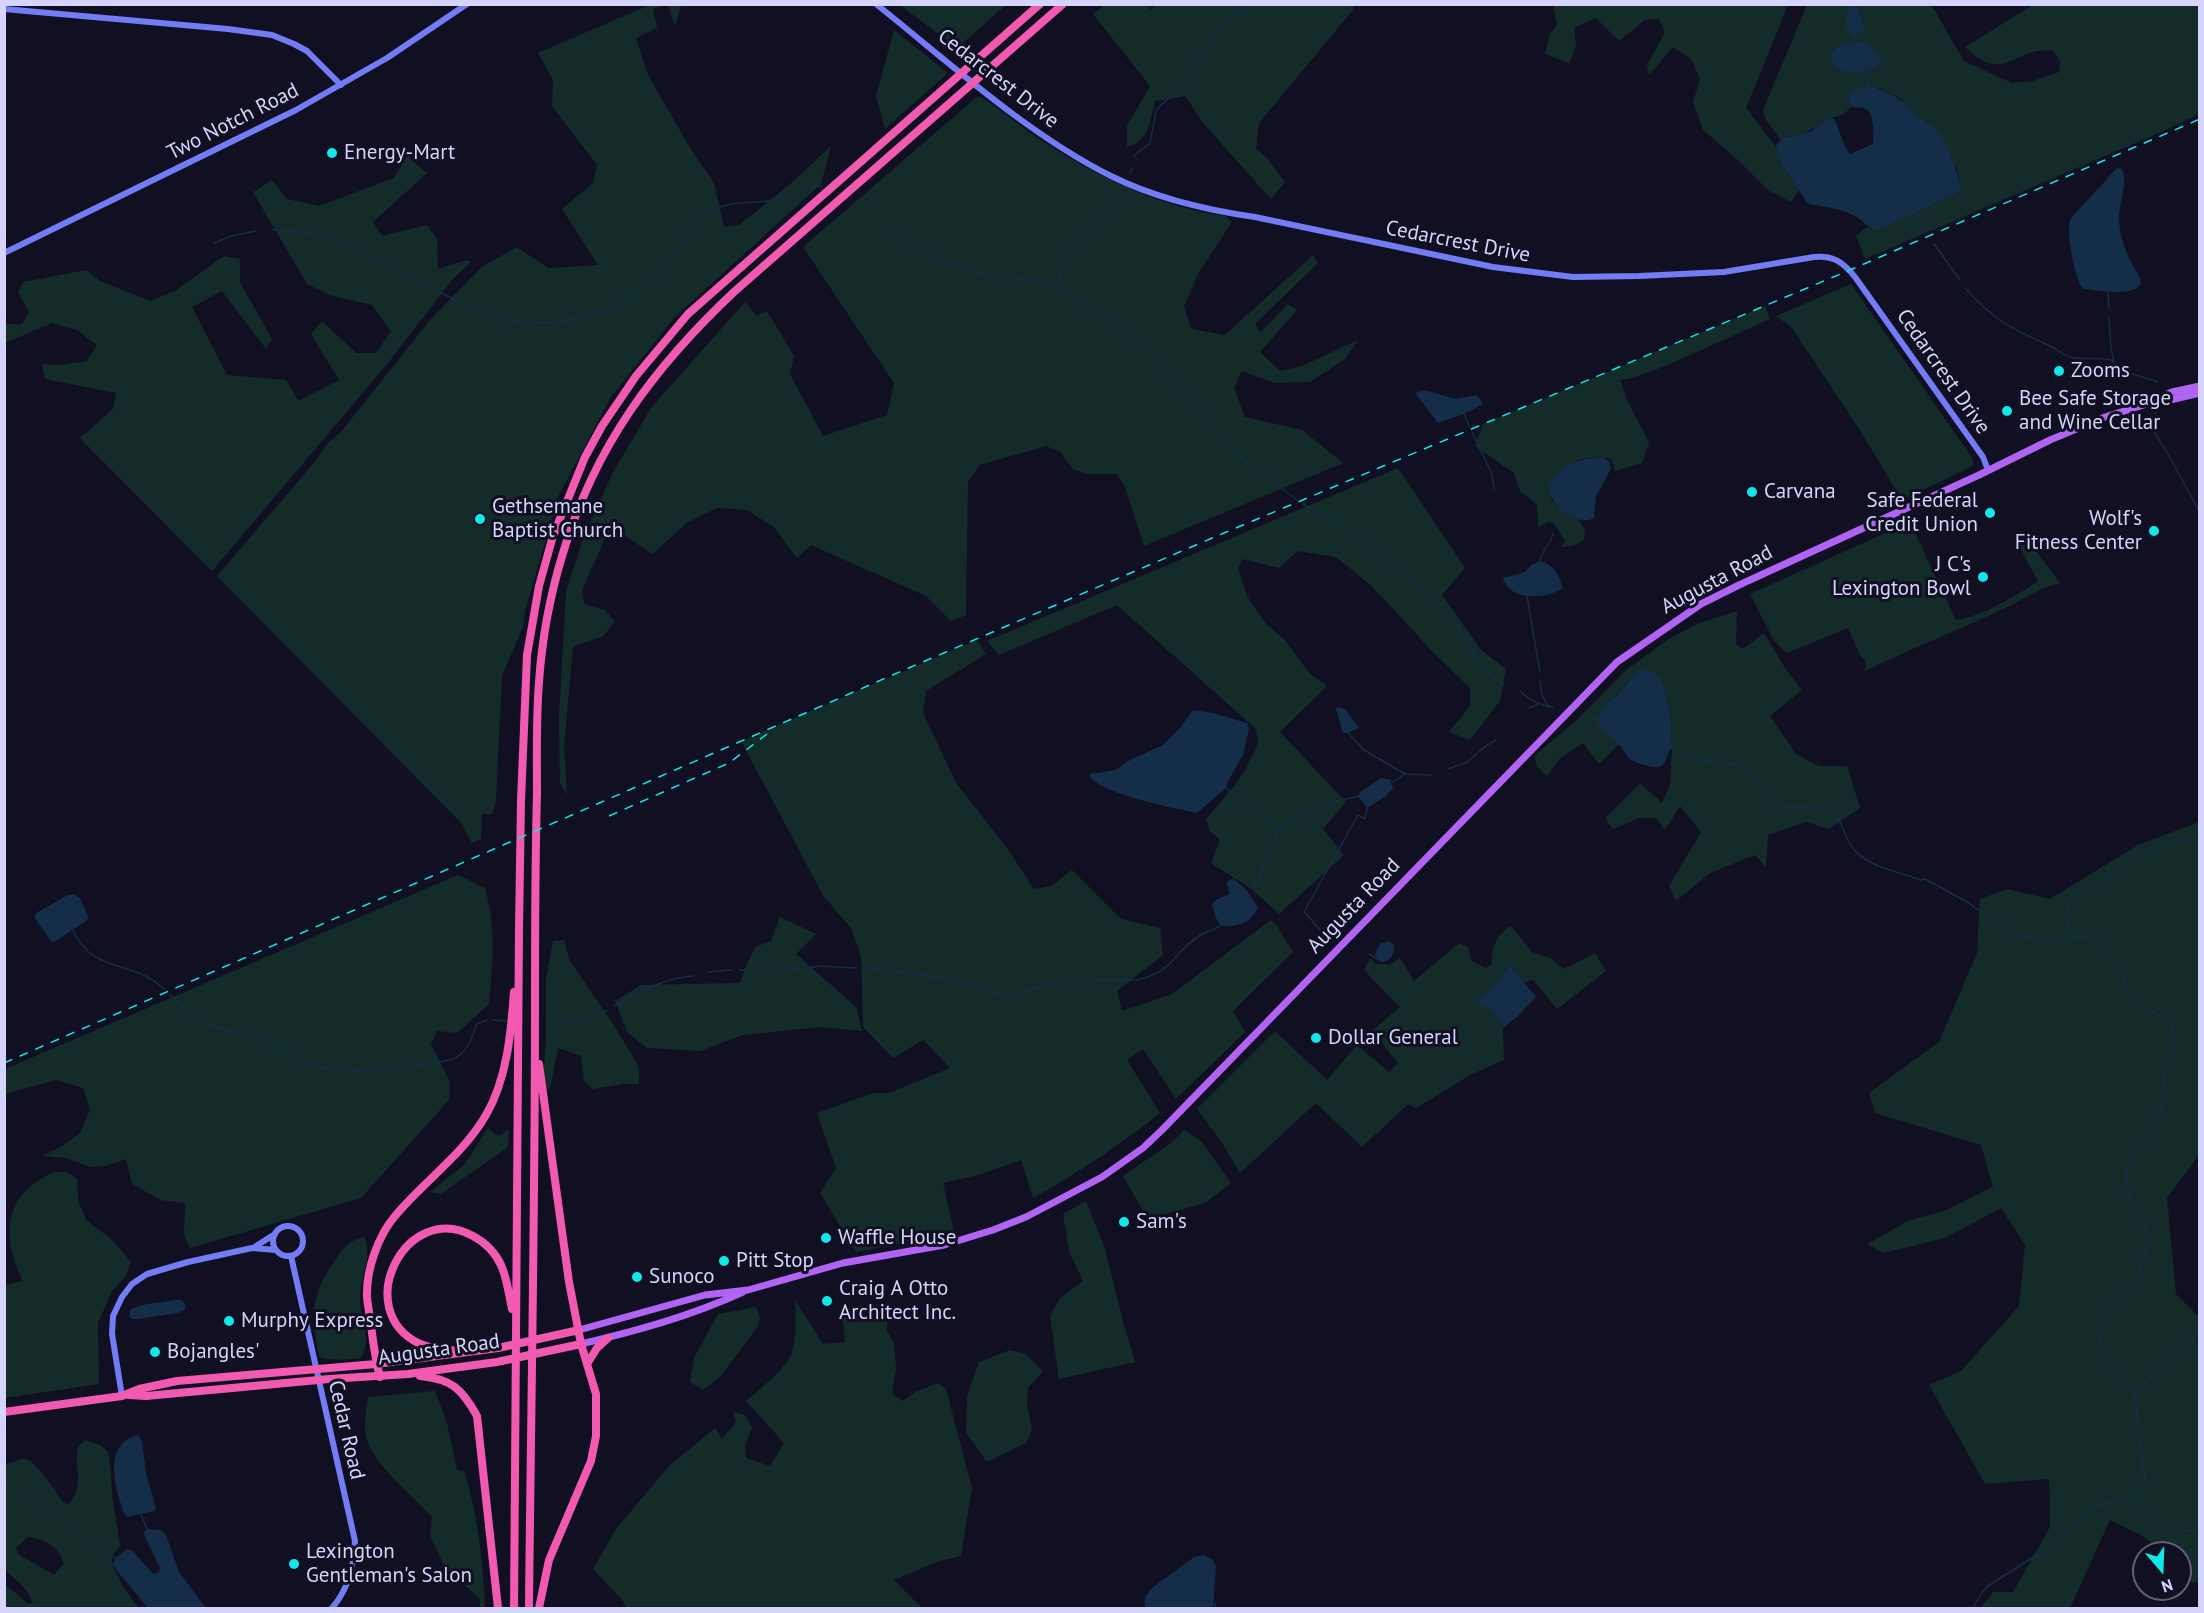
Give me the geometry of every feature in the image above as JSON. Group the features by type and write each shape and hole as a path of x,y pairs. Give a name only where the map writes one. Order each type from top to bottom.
{"highway":[{"path":"514,1608 519,928 527,655 539,585 560,517 585,457 602,426 648,359 703,300 1041,4"},
{"path":"529,1608 538,685 552,592 564,549 584,496 612,440 637,399 688,337 735,291 1063,4"},
{"path":"380,1377 376,1364 367,1296 372,1264 392,1220 461,1151 490,1108 500,1084 507,1053 519,928"},
{"path":"535,1032 569,1282 581,1344 596,1394 596,1436 586,1475 549,1560 539,1608"},
{"path":"462,1353 421,1344 403,1332 390,1309 387,1290 391,1270 402,1251 422,1236 440,1230 455,1230 467,1233 490,1247 504,1272 516,1328"},
{"name":"Augusta Road","path":"123,1396 140,1389 177,1381 376,1364 498,1348 579,1330"},
{"path":"587,1364 597,1348 608,1338"},
{"name":"Augusta Road","path":"4,1412 123,1396 408,1374 497,1362 581,1344"},
{"path":"408,1374 431,1377 453,1384 465,1395 477,1416 498,1608"}],"main road":[{"path":"2150,403 2164,395 2199,386"},
{"path":"2159,403 2182,393 2183,390"},
{"name":"Augusta Road","path":"581,1344 715,1305 748,1290 843,1263 944,1245 993,1230 1041,1210 1117,1168 1162,1130 1617,662 1701,604 1959,483 1970,474 1988,470 2082,427 2150,403 2199,393"},
{"name":"Augusta Road","path":"579,1330 705,1295 748,1290"}],"street":[{"name":"Two Notch Road","path":"4,253 285,115 341,85 403,48 467,4"},
{"name":"Cedarcrest Drive","path":"876,4 1049,140 1109,175 1151,192 1219,211 1255,216 1492,267 1573,277 1724,272 1824,256 1836,259 1842,262 1855,277 1983,457 1988,470"},
{"path":"4,9 272,35 307,51 341,85"},
{"path":"252,1248 279,1229 288,1226 300,1232 303,1246 300,1251 291,1256 281,1255 273,1242 275,1234"},
{"path":"123,1396 112,1334 113,1316 122,1297 132,1284 147,1274 162,1269 252,1248 276,1250"},
{"name":"Cedar Road","path":"291,1256 355,1540 355,1554 348,1580 332,1608"}],"green space":[{"path":"652,4 666,5 653,9 657,28 636,38 648,75 692,151 714,183 724,227 739,225 789,185 831,146 821,184 675,317 611,397 559,495 525,611 523,627 502,676 496,801 492,814 482,814 481,839 472,843 462,824 217,576 314,463 328,443 341,432 430,320 483,266 517,247 548,268 598,265 562,209 593,183 597,165 552,106 553,80 538,53"},
{"path":"1106,4 1147,5 1152,10 1154,4 1353,5 1353,10 1259,123 1256,149 1267,158 1285,182 1271,199 1203,123 1185,96 1155,101 1150,123 1144,135 1127,147 1127,126 1150,86 1093,14"},
{"path":"668,5 681,5 675,26"},
{"path":"900,5 1006,5 957,48"},
{"path":"1553,5 1788,5 1746,108 1775,146 1781,163 1799,190 1791,202 1769,191 1703,130 1693,102 1700,79 1691,59 1673,47 1649,75 1647,65 1665,32 1659,19 1645,20 1619,41 1596,18 1574,28 1576,47 1569,63 1545,54 1549,36 1557,24"},
{"path":"1807,5 1930,5 1964,61 2012,83 2033,81 2059,72 2060,61 2053,51 2040,50 2001,64 1991,64 1965,47 2033,5 2199,5 2199,114 1865,259 1856,236 1867,227 1877,231 1962,191 1957,169 1934,127 1920,118 1900,98 1880,88 1847,96 1851,107 1844,114 1826,120 1817,128 1801,136 1784,137 1781,140 1766,120 1763,110"},
{"path":"894,30 948,73 885,129 876,96"},
{"path":"978,96 1047,144 1110,180 1155,199 1226,216 1232,222 1198,274 1184,306 1191,329 1225,335 1313,255 1318,263 1255,324 1260,333 1288,304 1297,310 1260,352 1280,371 1302,366 1358,340 1345,359 1310,382 1275,383 1242,371 1234,388 1245,417 1302,430 1343,463 1144,546 1125,487 1117,474 1087,474 1073,469 1060,452 1046,446 980,465 968,482 966,615 951,621 926,596 811,545 797,558 774,527 747,510 717,508 688,522 652,554 612,527 582,590 584,604 605,610 615,622 603,636 573,647 564,746 567,795 560,783 559,717 566,591 583,539 612,474 651,408 745,302 757,316 767,311 794,356 790,374 823,436 887,415 894,383 803,247"},
{"path":"407,156 427,173 373,222 382,236 427,225 437,239 438,269 466,260 471,262 452,280 388,363 212,571 80,438 113,409 116,393 45,379 42,364 59,365 87,361 97,345 77,330 52,323 5,343 5,324 22,324 29,312 18,292 23,282 86,270 100,281 150,301 175,291 224,256 240,259 240,282 272,339 266,349 222,291 192,307 227,375 286,380 298,401 339,380 311,334 322,321 356,353 376,353 391,331 372,305 329,295 307,284 253,192 272,180 287,199 319,206 394,178"},
{"path":"1851,284 1973,459 1973,466 1902,500 1863,435 1792,328 1776,316"},
{"path":"1765,306 1770,319 1668,365 1620,380 1627,400 1649,442 1642,463 1615,471 1611,459 1583,459 1569,465 1550,485 1551,499 1576,517 1585,529 1584,540 1573,546 1561,547 1565,542 1554,523 1548,522 1538,527 1537,505 1520,491 1514,473 1475,446 1483,424"},
{"path":"1398,468 1465,568 1442,595 1482,651 1506,669 1500,701 1470,740 1449,732 1470,706 1470,688 1430,649 1372,586 1336,557 1298,551 1279,568 1243,559 1238,568 1247,596 1266,624 1285,640 1309,673 1327,686 1280,732 1346,802 1323,829 1344,855 1279,914 1253,890 1211,863 1220,840 1210,831 1206,819 1236,784 1246,768 1258,744 1256,729 1117,605 999,655 987,641"},
{"path":"1910,522 1956,620 1988,610 2038,581 2019,546 2025,541 2033,547 2060,583 2037,591 2001,610 1865,671 1866,662 1860,655 1848,628 1787,653 1774,641 1750,594"},
{"path":"1737,611 1736,644 1743,649 1764,633 1785,668 1802,690 1770,716 1796,754 1819,766 1847,766 1860,808 1829,829 1806,822 1768,835 1766,867 1755,855 1710,873 1676,901 1669,886 1701,832 1680,806 1665,830 1656,818 1639,818 1613,829 1605,818 1640,783 1662,803 1670,785 1671,717 1662,681 1640,671 1613,699 1614,739 1619,744 1599,764 1583,743 1560,758 1547,776 1537,764 1535,755 1577,720 1625,671 1667,640 1697,624"},
{"path":"977,640 986,654 926,691 923,713 956,783 1007,848 1034,889 1051,886 1072,870 1121,919 1160,928 1163,955 1117,991 1122,1011 1172,994 1271,920 1293,952 1233,1011 1245,1032 1176,1099 1143,1049 1127,1060 1160,1113 1082,1169 1033,1198 1021,1160 978,1175 943,1183 954,1232 856,1252 820,1193 836,1168 817,1113 873,1093 889,1093 950,1068 923,1040 893,1058 863,1027 861,956 851,928 824,897 741,741"},
{"path":"2199,822 2199,1155 2167,1198 2176,1294 2199,1317 2199,1581 2192,1582 2192,1541 2149,1541 2110,1520 2070,1608 1981,1608 1993,1592 2013,1592 2050,1527 2049,1479 1985,1484 1929,1385 1961,1371 2019,1306 2025,1245 2001,1208 1945,1238 1883,1253 1867,1244 1908,1221 1947,1210 1993,1187 1981,1145 1875,1113 1869,1093 1939,1042 1977,953 1980,899 2007,889 2050,899 2138,845"},
{"path":"458,875 485,888 492,931 489,1004 457,1033 437,1031 431,1044 450,1082 449,1100 361,1198 190,1248 184,1234 185,1203 161,1200 132,1184 126,1159 105,1166 90,1167 66,1158 42,1156 61,1147 80,1133 90,1110 83,1088 56,1080 5,1094 5,1069"},
{"path":"780,917 816,934 796,954 856,1007 862,1031 820,1027 743,1035 700,1051 647,1048 627,1032 615,1001 641,985 740,983 755,947 771,941"},
{"path":"1511,926 1532,952 1550,958 1564,969 1595,953 1606,971 1557,1009 1533,980 1524,982 1512,967 1493,1011 1503,1028 1504,1060 1470,1075 1416,1108 1408,1104 1362,1147 1316,1103 1240,1173 1197,1109 1275,1031 1327,1080 1357,1045 1389,1072 1398,1063 1372,1031 1400,1007 1364,970 1370,958 1376,964 1391,964 1400,958 1414,981 1459,943 1468,947 1472,961 1486,968 1492,964 1494,947 1499,937"},
{"path":"564,940 569,959 639,1067 639,1084 592,1089 584,1081 581,1056 558,1048 550,1089 543,1086 546,979 553,941"},
{"path":"488,1128 498,1136 509,1130 508,1147 441,1194 430,1192 464,1165"},
{"path":"1184,1130 1201,1141 1231,1183 1205,1203 1148,1219 1123,1176 1171,1143"},
{"path":"54,1172 66,1172 77,1179 78,1201 87,1221 110,1238 131,1262 125,1277 112,1291 98,1323 99,1384 5,1398 5,1287 23,1281 11,1247 11,1218 16,1204 25,1192 37,1181"},
{"path":"1086,1201 1105,1249 1135,1362 1059,1379 1050,1316 1060,1298 1083,1281 1069,1251 1063,1214"},
{"path":"364,1237 367,1245 367,1261 361,1285 360,1302 366,1338 364,1351 361,1358 340,1360 319,1357 314,1316 321,1284 342,1251 351,1242"},
{"path":"795,1300 823,1344 845,1342 842,1311 851,1312 855,1322 873,1321 879,1308 888,1308 887,1331 894,1343 896,1368 892,1394 903,1401 915,1392 938,1383 946,1389 972,1488 961,1556 939,1561 894,1580 922,1608 627,1608 593,1569 616,1529 669,1466 715,1428 722,1439 736,1422 733,1412 745,1415 752,1428 745,1446 746,1458 770,1466 784,1443 746,1401 772,1378 792,1352 796,1319"},
{"path":"756,1307 760,1319 758,1326 721,1376 703,1390 690,1382 694,1358 718,1314"},
{"path":"1010,1350 1025,1354 1043,1371 1028,1388 1027,1404 1032,1430 1026,1443 987,1462 966,1433 967,1396 979,1362"},
{"path":"435,1391 447,1423 457,1470 464,1471 473,1504 481,1556 485,1608 480,1608 480,1599 443,1563 430,1536 432,1517 380,1462 366,1438 365,1420 368,1397"},
{"path":"85,1440 100,1445 108,1452 120,1546 112,1558 112,1563 122,1584 139,1608 5,1608 5,1584 28,1604 33,1603 25,1589 5,1570 5,1465 22,1459 29,1461 40,1471 64,1503 69,1504 77,1489 78,1447","holes":["28,1537 50,1545 62,1558 63,1564 54,1575 18,1554 16,1548"]}],"water":[{"path":"1849,5 1856,6 1865,28 1855,36 1849,34 1846,26"},
{"path":"1865,42 1872,46 1882,62 1869,70 1848,72 1841,70 1830,59 1831,53 1842,43"},
{"path":"1869,86 1897,97 1938,131 1953,160 1962,191 1877,231 1850,214 1808,204 1781,163 1775,146 1784,137 1808,132 1828,118 1834,119 1850,154 1873,144 1873,125 1869,111 1865,108 1851,107 1847,96 1855,89"},
{"path":"2117,168 2122,169 2124,175 2119,214 2120,232 2141,284 2130,291 2122,292 2083,289 2072,258 2069,224 2071,218"},
{"path":"1424,390 1456,399 1477,395 1483,404 1464,414 1438,423 1415,393"},
{"path":"1604,458 1609,461 1611,469 1596,496 1594,518 1580,520 1566,513 1550,495 1548,489 1552,481 1571,464 1587,459"},
{"path":"1540,561 1555,571 1563,588 1548,594 1530,596 1521,595 1507,586 1503,578 1525,572 1531,565"},
{"path":"1649,670 1659,677 1664,687 1671,717 1672,748 1662,766 1657,767 1639,763 1628,757 1597,721 1604,706 1634,675 1640,671"},
{"path":"1337,707 1345,709 1359,728 1343,733"},
{"path":"1193,710 1247,723 1249,729 1243,755 1226,788 1197,813 1156,804 1108,789 1096,783 1089,776 1115,770 1130,760 1163,745"},
{"path":"1381,778 1390,780 1393,788 1386,796 1367,808 1359,797 1359,793"},
{"path":"1234,879 1247,891 1258,907 1252,917 1244,923 1221,926 1212,905 1216,900 1229,894 1227,883"},
{"path":"73,894 80,898 89,919 54,942 51,941 35,918 36,913"},
{"path":"1389,941 1394,945 1393,954 1390,959 1382,962 1375,954 1380,944"},
{"path":"1511,966 1536,997 1503,1028 1493,1011 1477,1003"},
{"path":"182,1300 185,1310 138,1319 132,1319 129,1316 130,1310 135,1307"},
{"path":"138,1435 142,1441 146,1473 156,1508 154,1511 127,1517 118,1495 115,1459 122,1444"},
{"path":"147,1529 161,1530 166,1535 179,1572 206,1608 148,1608 117,1571 113,1565 115,1558 127,1549 132,1550 153,1574 159,1572 160,1568 145,1537 144,1532"},
{"path":"1204,1555 1213,1560 1216,1566 1213,1608 1145,1608 1145,1597 1152,1588 1194,1557"}],"waterway":[{"path":"1134,156 1150,143 1156,112 1160,106 1181,88 1216,35 1243,4"},
{"path":"1853,36 1854,42"},
{"path":"1863,73 1869,86"},
{"path":"1130,173 1132,168"},
{"path":"272,230 293,231 335,241 394,267 466,305 493,316 522,322 556,322 609,308 639,290 666,266 690,233 710,212 731,204 771,201 811,187 822,186"},
{"path":"1059,287 1066,261 1085,233 1109,208 1131,190"},
{"path":"862,203 870,210"},
{"path":"1917,213 1924,230"},
{"path":"889,230 917,249 956,266 988,276 1024,279 1059,288 1094,310 1114,319 1157,358 1192,403 1247,463 1296,499"},
{"path":"214,243 231,236 255,231"},
{"path":"1934,244 1960,280"},
{"path":"1965,288 2004,323 2065,355 2075,358 2112,360 2117,369 2158,382"},
{"path":"2108,292 2109,309"},
{"path":"2109,318 2114,361"},
{"path":"2156,412 2152,429 2200,513"},
{"path":"1464,414 1469,426"},
{"path":"1472,432 1492,474 1494,489"},
{"path":"1303,504 1346,528 1439,602 1457,624 1479,662 1494,678 1504,684"},
{"path":"1554,523 1562,517 1563,512"},
{"path":"1540,561 1553,533"},
{"path":"1527,596 1540,672"},
{"path":"1540,680 1542,695 1548,706"},
{"path":"1520,691 1535,702 1553,707"},
{"path":"1529,708 1537,705"},
{"path":"1581,716 1597,718"},
{"path":"1348,733 1364,750 1405,774 1432,775"},
{"path":"1448,769 1467,762 1496,740"},
{"path":"1672,748 1704,761 1740,766 1749,773 1770,799 1783,806 1819,808 1831,812 1837,816 1852,847 1865,859 1883,868 1920,880 1925,879 1967,902 2013,934 2041,940 2061,941 2079,937 2092,938 2099,942 2114,959 2129,991 2147,1008 2169,1022 2174,1036 2173,1056 2164,1076 2158,1125 2133,1158 2126,1177 2129,1196 2144,1224 2147,1237 2145,1255 2136,1283 2110,1309 2098,1333 2102,1350 2111,1369 2135,1394 2145,1477 2140,1488 2130,1498 2095,1506 2075,1527 2049,1547 1988,1586 1973,1608"},
{"path":"1392,783 1405,774"},
{"path":"1226,788 1278,830"},
{"path":"1254,885 1278,830 1315,806 1359,796"},
{"path":"1325,935 1304,912 1358,815 1365,819 1367,808"},
{"path":"2076,937 2070,930 2066,919 2068,905 2075,895 2097,886 2121,865 2200,833"},
{"path":"866,968 953,979 995,993 1012,995 1060,981 1137,980 1149,977 1166,967 1190,942 1221,926"},
{"path":"73,930 81,944 91,954 103,961 141,974 165,990"},
{"path":"1369,954 1377,959"},
{"path":"739,970 791,970 820,966 857,968"},
{"path":"708,972 731,970"},
{"path":"614,1006 662,983 693,976"},
{"path":"170,995 210,1025 274,1042 312,1065 342,1070 382,1070 453,1059 466,1048 477,1024 487,1020"},
{"path":"550,1020 579,1021 607,1011"},
{"path":"493,1020 507,1021"},
{"path":"2136,1394 2178,1354 2200,1328"},
{"path":"4,1480 115,1558"},
{"path":"2130,1499 2154,1521 2176,1530 2200,1531"},
{"path":"141,1515 147,1529"},
{"path":"1215,1603 1215,1608"}],"railway":[{"path":"4,1063 904,670 1850,270 2200,119"},
{"path":"609,816 729,763 767,734"}],"place":[{"name":"Energy-Mart","path":"332,153"},
{"name":"Zooms","path":"2059,371"},
{"name":"Bee Safe Storage and Wine Cellar","path":"2007,411"},
{"name":"Carvana","path":"1752,492"},
{"name":"Safe Federal Credit Union","path":"1990,513"},
{"name":"Gethsemane Baptist Church","path":"480,519"},
{"name":"Wolf's Fitness Center","path":"2154,531"},
{"name":"J C's Lexington Bowl","path":"1983,577"},
{"name":"Dollar General","path":"1316,1038"},
{"name":"Sam's","path":"1124,1222"},
{"name":"Waffle House","path":"826,1238"},
{"name":"Pitt Stop","path":"724,1261"},
{"name":"Sunoco","path":"637,1277"},
{"name":"Craig A Otto Architect Inc.","path":"827,1301"},
{"name":"Murphy Express","path":"229,1321"},
{"name":"Bojangles'","path":"155,1352"},
{"name":"Lexington Gentleman's Salon","path":"294,1564"}]}
